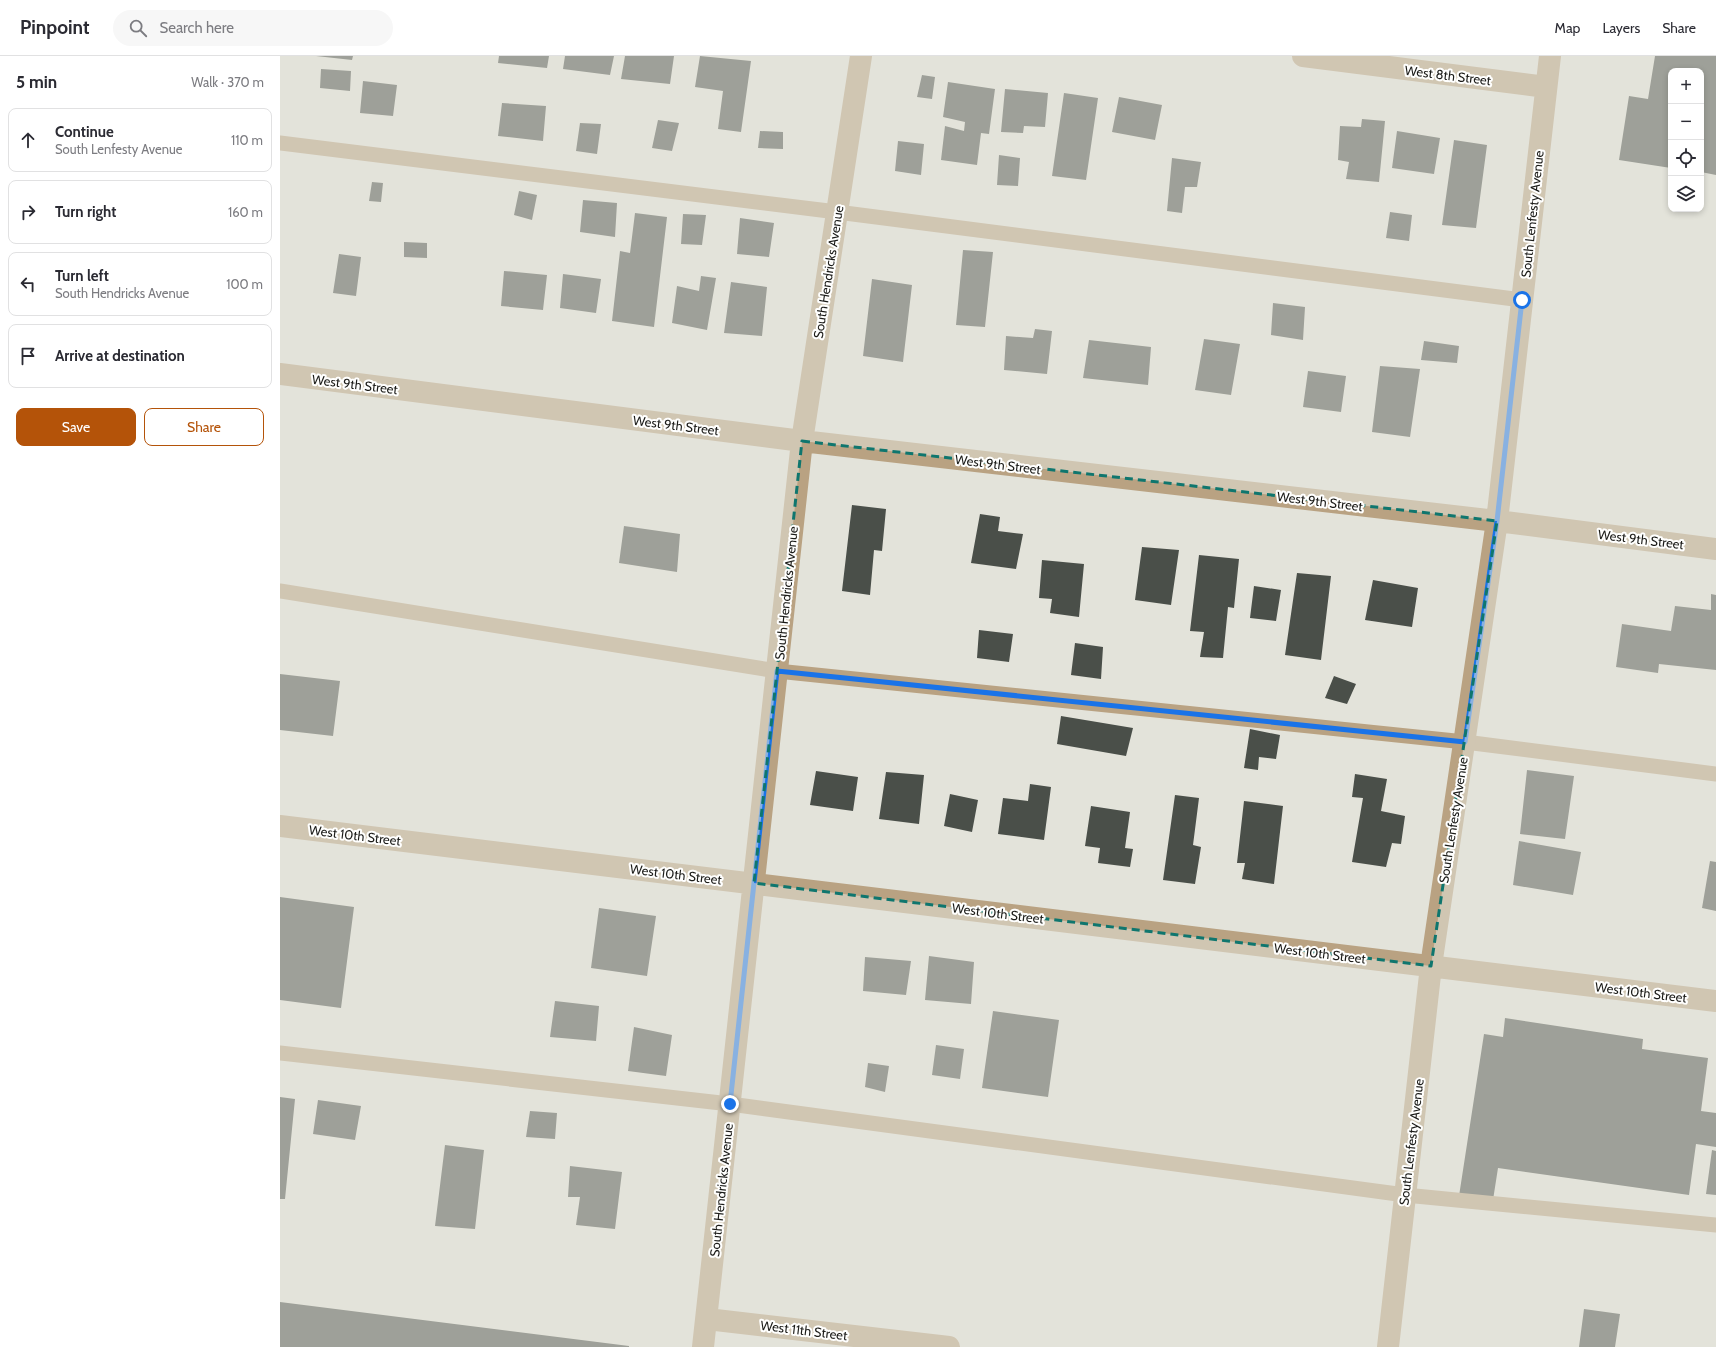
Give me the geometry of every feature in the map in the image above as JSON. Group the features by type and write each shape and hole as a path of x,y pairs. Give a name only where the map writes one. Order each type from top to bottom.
{"street":[{"name":"South Hendricks Avenue","path":"703,1347 802,441 861,56"},
{"name":"West 8th Street","path":"1303,56 1546,87"},
{"name":"South Lenfesty Avenue","path":"1388,1347 1431,966 1497,521 1550,56"},
{"name":"West 9th Street","path":"280,374 802,441 1497,521 1716,549"},
{"name":"West 10th Street","path":"280,826 1716,1001"},
{"name":"West 11th Street","path":"707,1319 949,1347"}],"lane":[{"path":"280,143 837,212 1522,300"},
{"path":"280,591 777,671 1465,742 1716,774"},
{"path":"280,1053 730,1104 1404,1195 1716,1225"}],"highlighted area":[{"path":"802,441 1497,521 1431,966 754,883"}],"building":[{"path":"316,56 353,56 352,60"},
{"path":"499,56 549,56 547,68 498,63"},
{"path":"565,56 614,56 610,75 563,69"},
{"path":"625,56 674,56 670,84 621,79"},
{"path":"700,56 751,61 741,132 718,129 723,91 695,87"},
{"path":"1655,56 1716,56 1716,175 1704,173 1704,68 1668,68 1668,168 1619,160 1629,96 1648,99"},
{"path":"321,69 351,71 350,91 320,88"},
{"path":"922,75 935,77 932,99 917,97"},
{"path":"363,81 397,85 393,116 360,113"},
{"path":"948,82 995,89 989,134 981,133 977,165 941,160 945,126 964,131 965,122 943,117"},
{"path":"1005,89 1048,93 1045,127 1024,126 1023,133 1001,132"},
{"path":"1064,93 1098,98 1086,180 1052,176"},
{"path":"1119,97 1162,105 1155,140 1112,132"},
{"path":"502,103 546,106 543,141 498,136"},
{"path":"1362,119 1385,121 1379,182 1346,179 1349,162 1338,160 1340,126 1361,127"},
{"path":"658,120 679,123 672,151 652,148"},
{"path":"580,123 601,124 597,154 576,151"},
{"path":"760,131 783,132 783,149 758,148"},
{"path":"1397,131 1440,138 1434,174 1392,168"},
{"path":"1454,140 1487,145 1476,228 1442,225"},
{"path":"898,141 924,144 921,175 895,171"},
{"path":"999,155 1020,158 1018,186 997,185"},
{"path":"1172,158 1201,162 1197,187 1185,187 1182,213 1167,211"},
{"path":"372,182 383,183 381,202 369,201"},
{"path":"519,191 537,195 532,220 514,215"},
{"path":"583,200 617,203 615,237 580,232"},
{"path":"1390,212 1412,215 1409,241 1386,238"},
{"path":"635,213 667,217 654,327 612,321 620,251 630,253"},
{"path":"683,214 706,215 702,245 681,244"},
{"path":"740,218 774,223 769,257 737,254"},
{"path":"404,242 427,243 427,258 404,257"},
{"path":"963,250 993,252 985,327 956,325"},
{"path":"339,254 361,257 356,296 333,293"},
{"path":"504,271 547,275 543,310 501,306"},
{"path":"563,274 601,279 596,313 560,308"},
{"path":"701,276 716,278 707,330 672,323 677,286 699,291"},
{"path":"872,279 912,285 903,362 863,356"},
{"path":"731,282 767,287 762,336 724,333"},
{"path":"1273,303 1305,307 1303,340 1271,335"},
{"path":"1035,329 1052,331 1047,374 1004,370 1006,336 1033,338"},
{"path":"1204,339 1240,344 1231,395 1195,390"},
{"path":"1089,340 1151,347 1148,385 1083,378"},
{"path":"1424,341 1459,346 1457,363 1421,360"},
{"path":"1380,366 1420,369 1410,437 1372,432"},
{"path":"1308,371 1346,376 1341,412 1303,407"},
{"path":"852,505 886,509 882,551 874,550 870,595 842,591"},
{"path":"980,514 1000,517 998,531 1023,534 1016,569 971,563"},
{"path":"624,526 680,534 677,572 619,563"},
{"path":"1142,547 1179,550 1171,605 1135,600"},
{"path":"1199,555 1239,559 1234,608 1228,607 1223,658 1200,657 1204,632 1190,631"},
{"path":"1042,560 1084,564 1079,617 1050,613 1052,599 1039,598"},
{"path":"1297,573 1331,576 1321,660 1285,655"},
{"path":"1373,580 1418,588 1412,627 1365,620"},
{"path":"1254,586 1281,590 1276,621 1250,618"},
{"path":"1711,594 1716,595 1716,670 1659,664 1658,673 1616,667 1622,624 1671,631 1675,606 1711,610"},
{"path":"979,630 1013,634 1009,662 977,658"},
{"path":"1075,643 1103,647 1101,679 1071,675"},
{"path":"280,674 340,681 333,736 280,730"},
{"path":"1334,676 1356,684 1347,704 1325,698"},
{"path":"1061,716 1133,728 1126,756 1057,744"},
{"path":"1250,729 1280,735 1276,759 1259,757 1258,770 1244,768"},
{"path":"1527,770 1574,776 1565,839 1520,834"},
{"path":"816,771 858,777 853,811 810,805"},
{"path":"886,772 924,775 919,824 879,819"},
{"path":"1355,774 1387,779 1381,811 1405,816 1401,844 1392,843 1386,867 1352,862 1363,798 1352,797"},
{"path":"1030,784 1051,787 1044,840 998,834 1003,798 1028,801"},
{"path":"950,794 978,800 972,832 944,826"},
{"path":"1175,795 1199,798 1193,845 1201,847 1195,884 1163,880"},
{"path":"1244,801 1283,806 1274,884 1242,879 1245,863 1237,863"},
{"path":"1091,806 1130,812 1125,848 1133,849 1130,867 1098,863 1100,848 1085,846"},
{"path":"1519,841 1581,852 1573,895 1513,885"},
{"path":"1710,861 1716,862 1716,911 1702,908"},
{"path":"280,897 354,907 341,1008 280,1000"},
{"path":"599,908 656,916 647,976 591,968"},
{"path":"929,956 974,962 971,1004 925,1000"},
{"path":"865,957 911,961 906,995 863,991"},
{"path":"555,1001 599,1006 596,1041 550,1037"},
{"path":"993,1011 1059,1020 1048,1097 982,1088"},
{"path":"1505,1018 1643,1039 1642,1049 1708,1058 1701,1111 1716,1113 1716,1147 1696,1144 1689,1195 1498,1168 1493,1200 1459,1196 1484,1034 1503,1037"},
{"path":"634,1027 672,1035 666,1076 628,1071"},
{"path":"936,1045 964,1049 960,1079 932,1075"},
{"path":"868,1063 889,1066 885,1092 865,1087"},
{"path":"280,1097 295,1099 285,1199 280,1199"},
{"path":"318,1100 361,1106 355,1140 313,1134"},
{"path":"530,1111 557,1113 555,1139 526,1137"},
{"path":"445,1145 484,1150 475,1229 435,1226"},
{"path":"1712,1150 1716,1151 1716,1195 1706,1194"},
{"path":"570,1166 622,1172 615,1229 576,1225 580,1197 568,1197"},
{"path":"280,1302 629,1346 629,1347 280,1347"},
{"path":"1584,1309 1620,1314 1615,1347 1579,1347"}],"route":[{"path":"730,1104 777,671 1465,742 1497,521 1522,300"}]}
